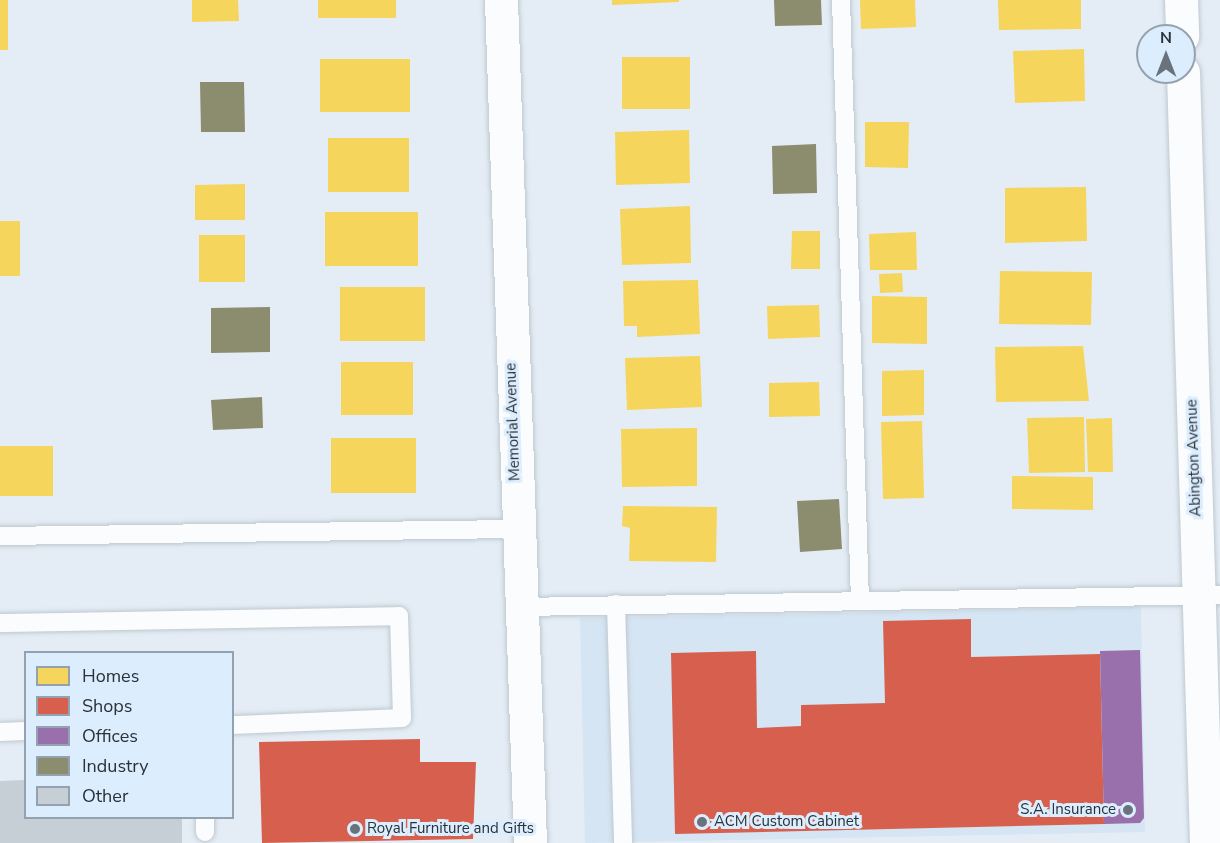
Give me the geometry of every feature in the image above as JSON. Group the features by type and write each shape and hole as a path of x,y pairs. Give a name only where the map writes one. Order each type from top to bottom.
{"street":[{"name":"Memorial Avenue","path":"501,0 516,529 530,843"},
{"path":"1180,0 1181,24"},
{"name":"Abington Avenue","path":"1184,84 1209,595 1206,843"}],"lane":[{"path":"841,0 860,601"},
{"path":"0,536 516,529"},
{"path":"521,607 1209,595"},
{"path":"616,604 623,843"},
{"path":"0,623 399,616 402,718 234,724"},
{"path":"0,732 24,731"}],"shaded area":[{"path":"1141,607 1145,832 585,843 580,618"}],"building: Homes":[{"path":"0,0 8,0 8,50 0,50"},
{"path":"192,0 238,0 239,21 192,22"},
{"path":"318,0 396,0 396,18 318,18"},
{"path":"612,0 679,0 679,2 612,5"},
{"path":"860,0 915,0 916,27 861,29"},
{"path":"998,0 1081,0 1081,29 999,30"},
{"path":"1084,49 1085,101 1015,103 1013,51"},
{"path":"622,57 690,57 690,109 622,109"},
{"path":"320,59 410,59 410,112 320,112"},
{"path":"865,122 909,122 908,168 865,167"},
{"path":"689,130 690,183 616,185 615,132"},
{"path":"328,138 409,138 409,192 328,192"},
{"path":"245,184 245,220 195,220 195,185"},
{"path":"1086,187 1087,241 1005,243 1005,188"},
{"path":"690,206 691,263 622,265 620,209"},
{"path":"325,212 418,212 418,266 325,266"},
{"path":"0,221 20,221 20,276 0,276"},
{"path":"792,231 820,231 820,269 791,269"},
{"path":"916,232 917,270 870,270 869,234"},
{"path":"199,235 245,235 245,282 199,282"},
{"path":"1000,271 1092,272 1091,325 999,324"},
{"path":"902,273 903,292 880,293 879,274"},
{"path":"698,280 700,334 637,337 637,326 624,326 623,281"},
{"path":"340,287 425,287 425,341 340,341"},
{"path":"872,296 927,297 927,344 872,343"},
{"path":"819,305 820,337 768,339 767,306"},
{"path":"1083,346 1089,401 996,402 995,347"},
{"path":"700,356 702,407 627,410 625,358"},
{"path":"341,362 413,362 413,415 341,415"},
{"path":"924,370 924,415 882,416 882,371"},
{"path":"819,382 820,416 769,417 769,383"},
{"path":"1084,417 1085,472 1029,473 1027,418"},
{"path":"1112,418 1113,472 1088,472 1086,419"},
{"path":"922,421 924,498 883,499 881,422"},
{"path":"697,428 697,486 622,487 621,429"},
{"path":"331,438 416,438 416,493 331,493"},
{"path":"0,446 53,446 53,496 0,496"},
{"path":"1012,476 1093,477 1093,510 1012,509"},
{"path":"623,506 717,507 716,562 629,561 630,528 622,526"}],"building: Shops":[{"path":"971,619 971,657 1100,654 1104,824 675,834 671,653 756,651 757,728 801,726 801,705 885,703 883,621"},
{"path":"420,739 420,762 476,762 473,839 262,843 259,742"}],"building: Offices":[{"path":"1140,650 1144,818 1140,823 1104,824 1100,651"}],"building: Industry":[{"path":"774,0 821,0 822,25 775,26"},
{"path":"200,82 244,82 245,132 201,132"},
{"path":"816,144 817,193 773,194 772,146"},
{"path":"270,307 270,352 211,353 211,308"},
{"path":"262,397 263,428 213,430 211,400"},
{"path":"839,499 842,549 800,552 797,501"}],"building: Other":[{"path":"24,780 24,819 182,819 182,843 0,843 0,781"}],"place":[{"name":"S.A. Insurance","path":"1128,810"},
{"name":"ACM Custom Cabinet","path":"702,822"},
{"name":"Royal Furniture and Gifts","path":"355,829"}]}
